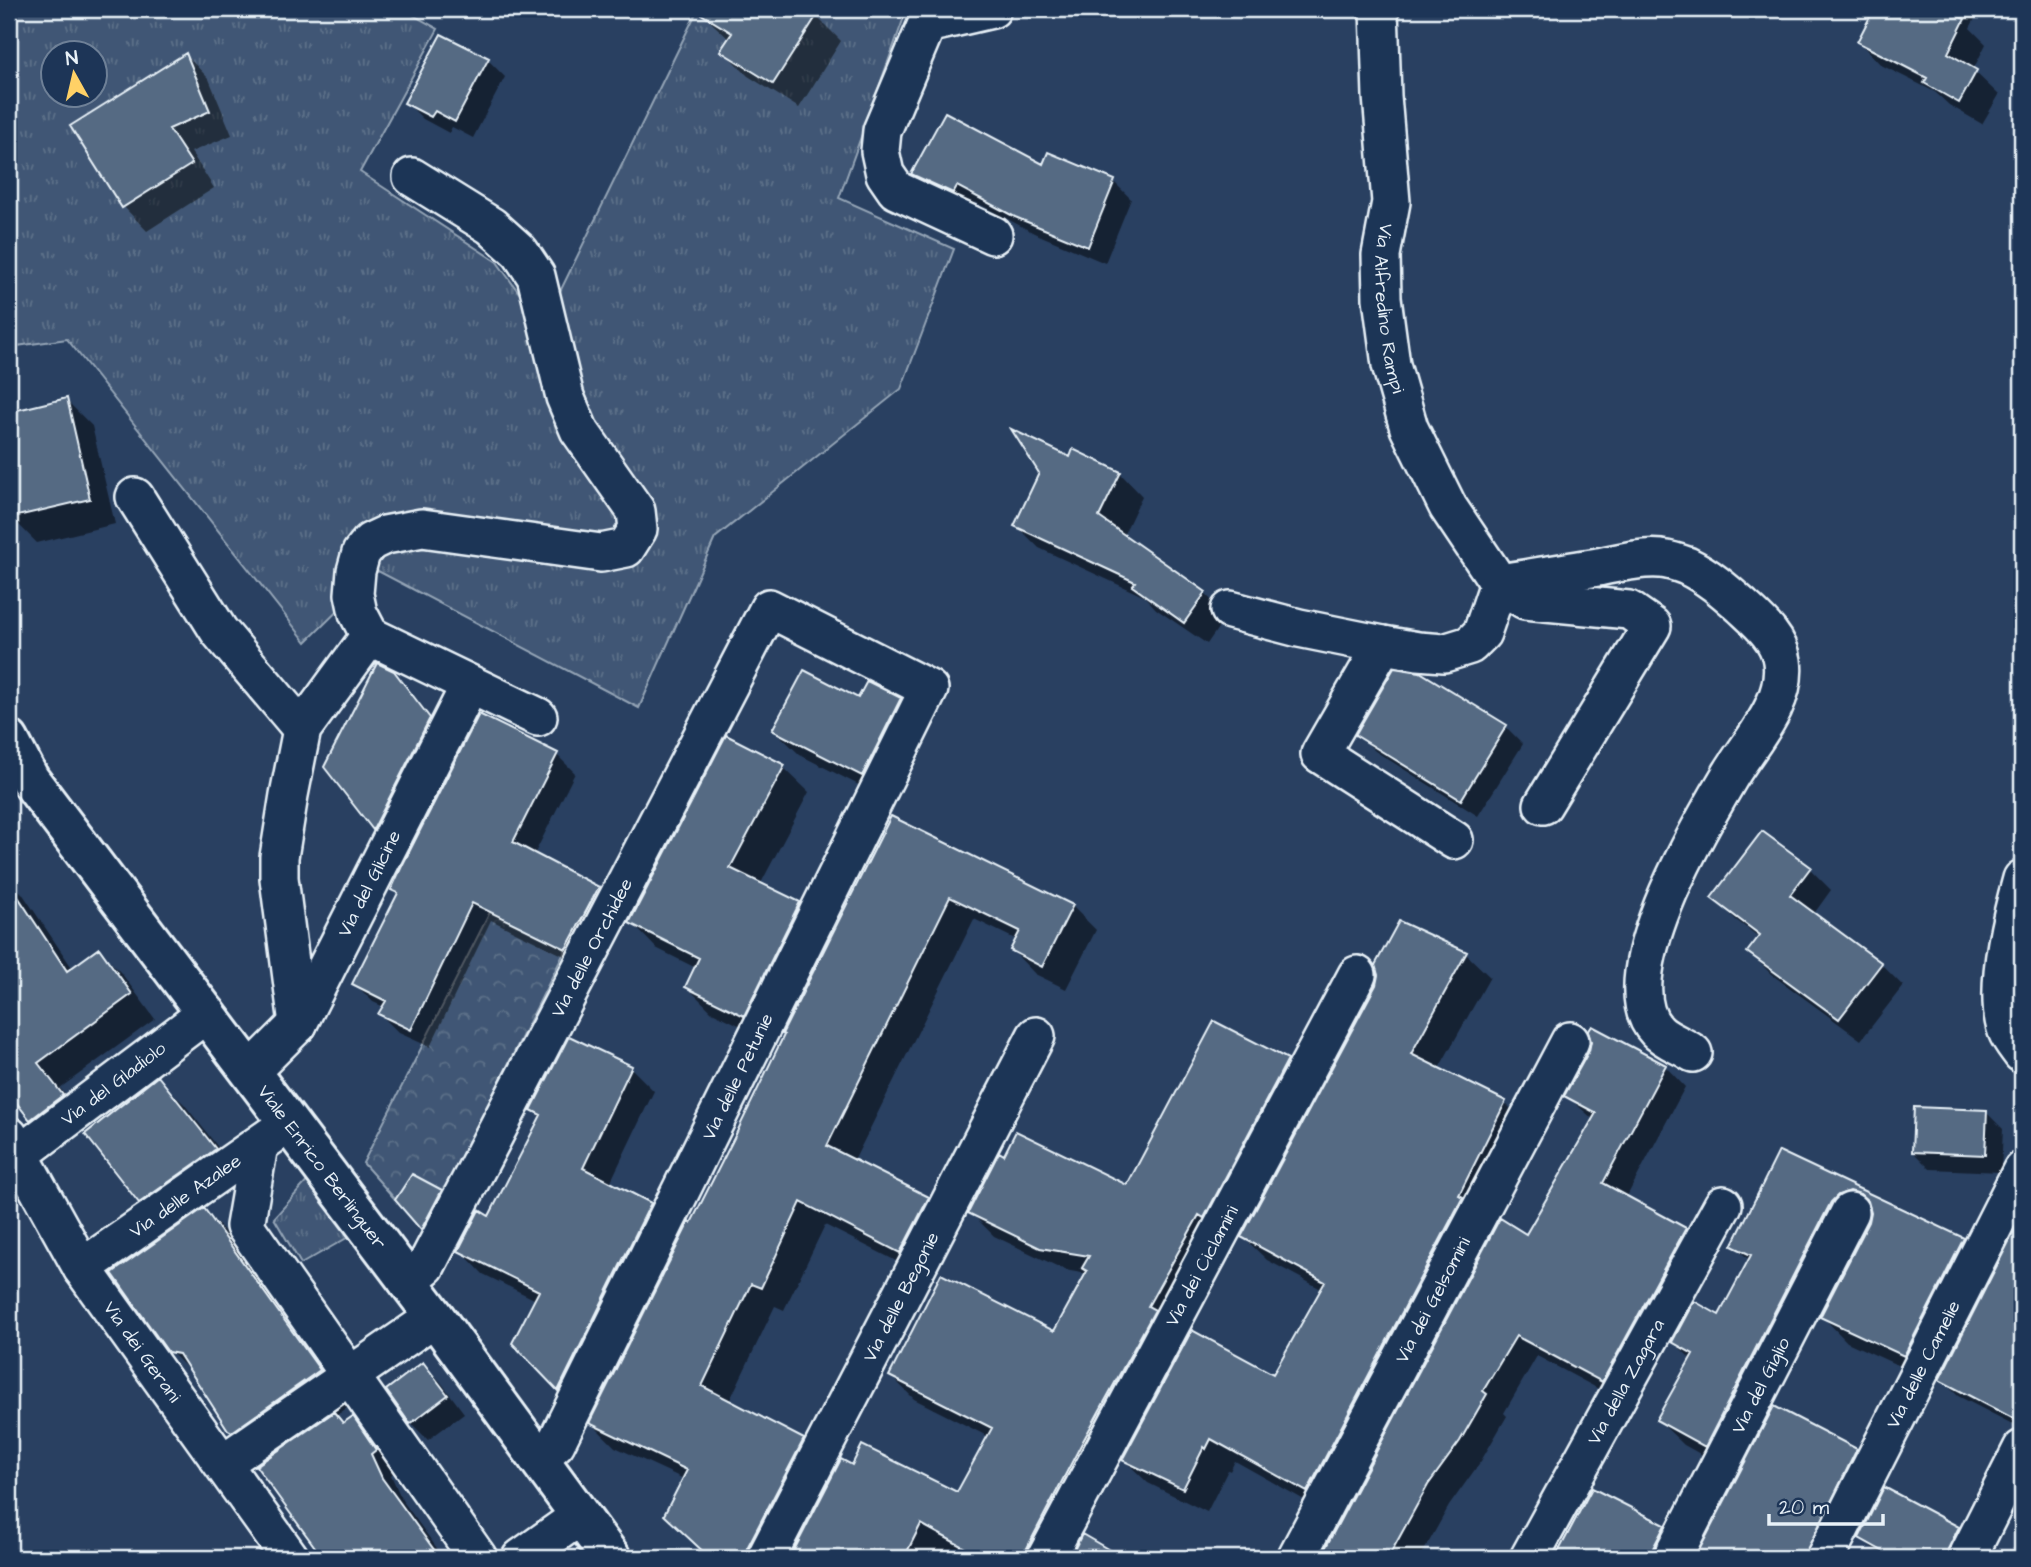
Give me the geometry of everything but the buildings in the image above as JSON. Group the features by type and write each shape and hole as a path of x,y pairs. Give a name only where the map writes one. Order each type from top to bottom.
{"main road":[{"name":"Viale Enrico Berlinguer","path":"9,740 19,771 251,1071 274,1134 407,1280 611,1558"}],"street":[{"path":"992,9 914,16 882,131 880,151 885,174 896,190 993,235"},
{"name":"Via Alfredino Rampi","path":"1379,9 1382,96 1391,202 1381,255 1382,298 1391,365 1414,440 1448,507 1499,583"},
{"path":"412,177 491,226 520,252 536,276 565,397 579,430 626,495 638,520 633,538 625,548 601,552 422,528 384,535 370,542 361,553 354,594 358,613 370,636 538,717"},
{"path":"135,497 219,631 302,729"},
{"path":"1499,583 1635,560 1662,559 1686,566 1715,582 1757,620 1780,652 1781,686 1767,718 1686,851 1658,920 1643,969 1644,1004 1657,1032 1693,1053"},
{"path":"1230,610 1299,628 1383,645 1444,653 1470,645 1482,634 1499,583"},
{"path":"1499,583 1525,600 1629,610 1652,625 1543,805"},
{"name":"Via delle Orchidee","path":"407,1280 426,1266 769,608 929,689"},
{"path":"298,1024 279,878 279,857 302,729 370,636"},
{"path":"1383,645 1320,754 1454,840"},
{"name":"Via del Glicine","path":"251,1071 298,1024 470,685"},
{"name":"Via delle Petunie","path":"538,1459 556,1443 929,689"},
{"path":"2022,879 2009,926 2002,1004 2007,1032 2022,1054"},
{"name":"Via dei Ciclamini","path":"1046,1558 1357,975"},
{"name":"Via del Gladiolo","path":"14,1145 207,1013"},
{"name":"Via delle Begonie","path":"766,1558 1036,1036"},
{"name":"Via dei Gelsomini","path":"1296,1558 1570,1041"},
{"path":"274,1134 245,1226 478,1558"},
{"name":"Via delle Azalee","path":"82,1268 274,1134"},
{"name":"Via dei Gerani","path":"14,1145 82,1268 290,1558"},
{"name":"Via delle Camelie","path":"1825,1558 2022,1170"},
{"name":"Via della Zagara","path":"1529,1558 1723,1205"},
{"name":"Via del Giglio","path":"1672,1558 1850,1212"},
{"path":"223,1463 435,1317"},
{"path":"1967,1558 2022,1449"},
{"path":"521,1558 580,1516"}],"green space":[{"path":"9,9 402,9 438,29 360,172 497,262 522,297 533,347 697,11 732,33 721,51 773,84 817,14 849,9 907,9 839,198 954,249 901,389 715,538 639,708 378,571 306,642 67,339 9,347"},
{"path":"490,912 566,949 424,1232 363,1163"},
{"path":"309,1179 352,1235 301,1264 274,1218"}]}
